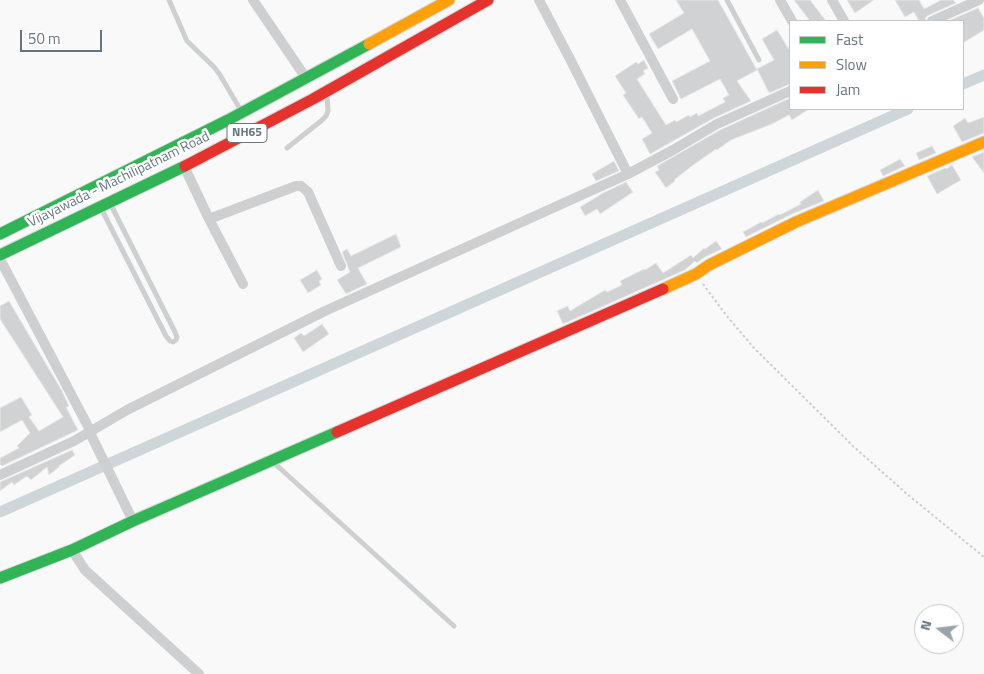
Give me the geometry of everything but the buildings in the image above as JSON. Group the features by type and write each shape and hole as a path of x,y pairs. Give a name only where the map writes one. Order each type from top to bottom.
{"main road":[{"name":"Vijayawada - Machilipatnam Road","path":"0,234 242,112 449,0"},
{"name":"Vijayawada - Machilipatnam Road","path":"0,255 184,166 327,91 488,0"},
{"path":"0,578 72,550 133,521 592,321 696,274 709,265 796,222 984,142"}],"street":[{"path":"253,0 306,78"},
{"path":"538,0 628,174"},
{"path":"620,0 673,99"},
{"path":"780,0 791,20"},
{"path":"832,0 843,20"},
{"path":"934,20 979,0"},
{"path":"0,475 91,435 127,410 325,311 628,174 717,124 789,91"},
{"path":"184,166 243,284"},
{"path":"209,219 296,186 301,186 308,192 341,266"},
{"path":"0,259 133,521"},
{"path":"72,550 85,570 199,674"}],"lane":[{"path":"169,0 187,42 214,67 242,112"},
{"path":"726,0 760,60"},
{"path":"287,148 326,116 328,111 327,91"},
{"path":"105,205 177,336 173,342 166,336 105,205"},
{"path":"272,461 454,626"}],"path":[{"path":"696,274 726,315 754,348 854,448 984,557"}],"waterway":[{"path":"964,84 984,75"},
{"path":"0,512 906,110"}],"traffic: fast":[{"path":"0,234 228,120 369,44"},
{"path":"0,255 185,166"},
{"path":"0,578 72,550 133,521 337,432"}],"traffic: slow":[{"path":"369,44 449,0"},
{"path":"663,289 796,222 984,142"}],"traffic: jam":[{"path":"185,166 313,99 488,0"},
{"path":"337,432 663,289"}]}
